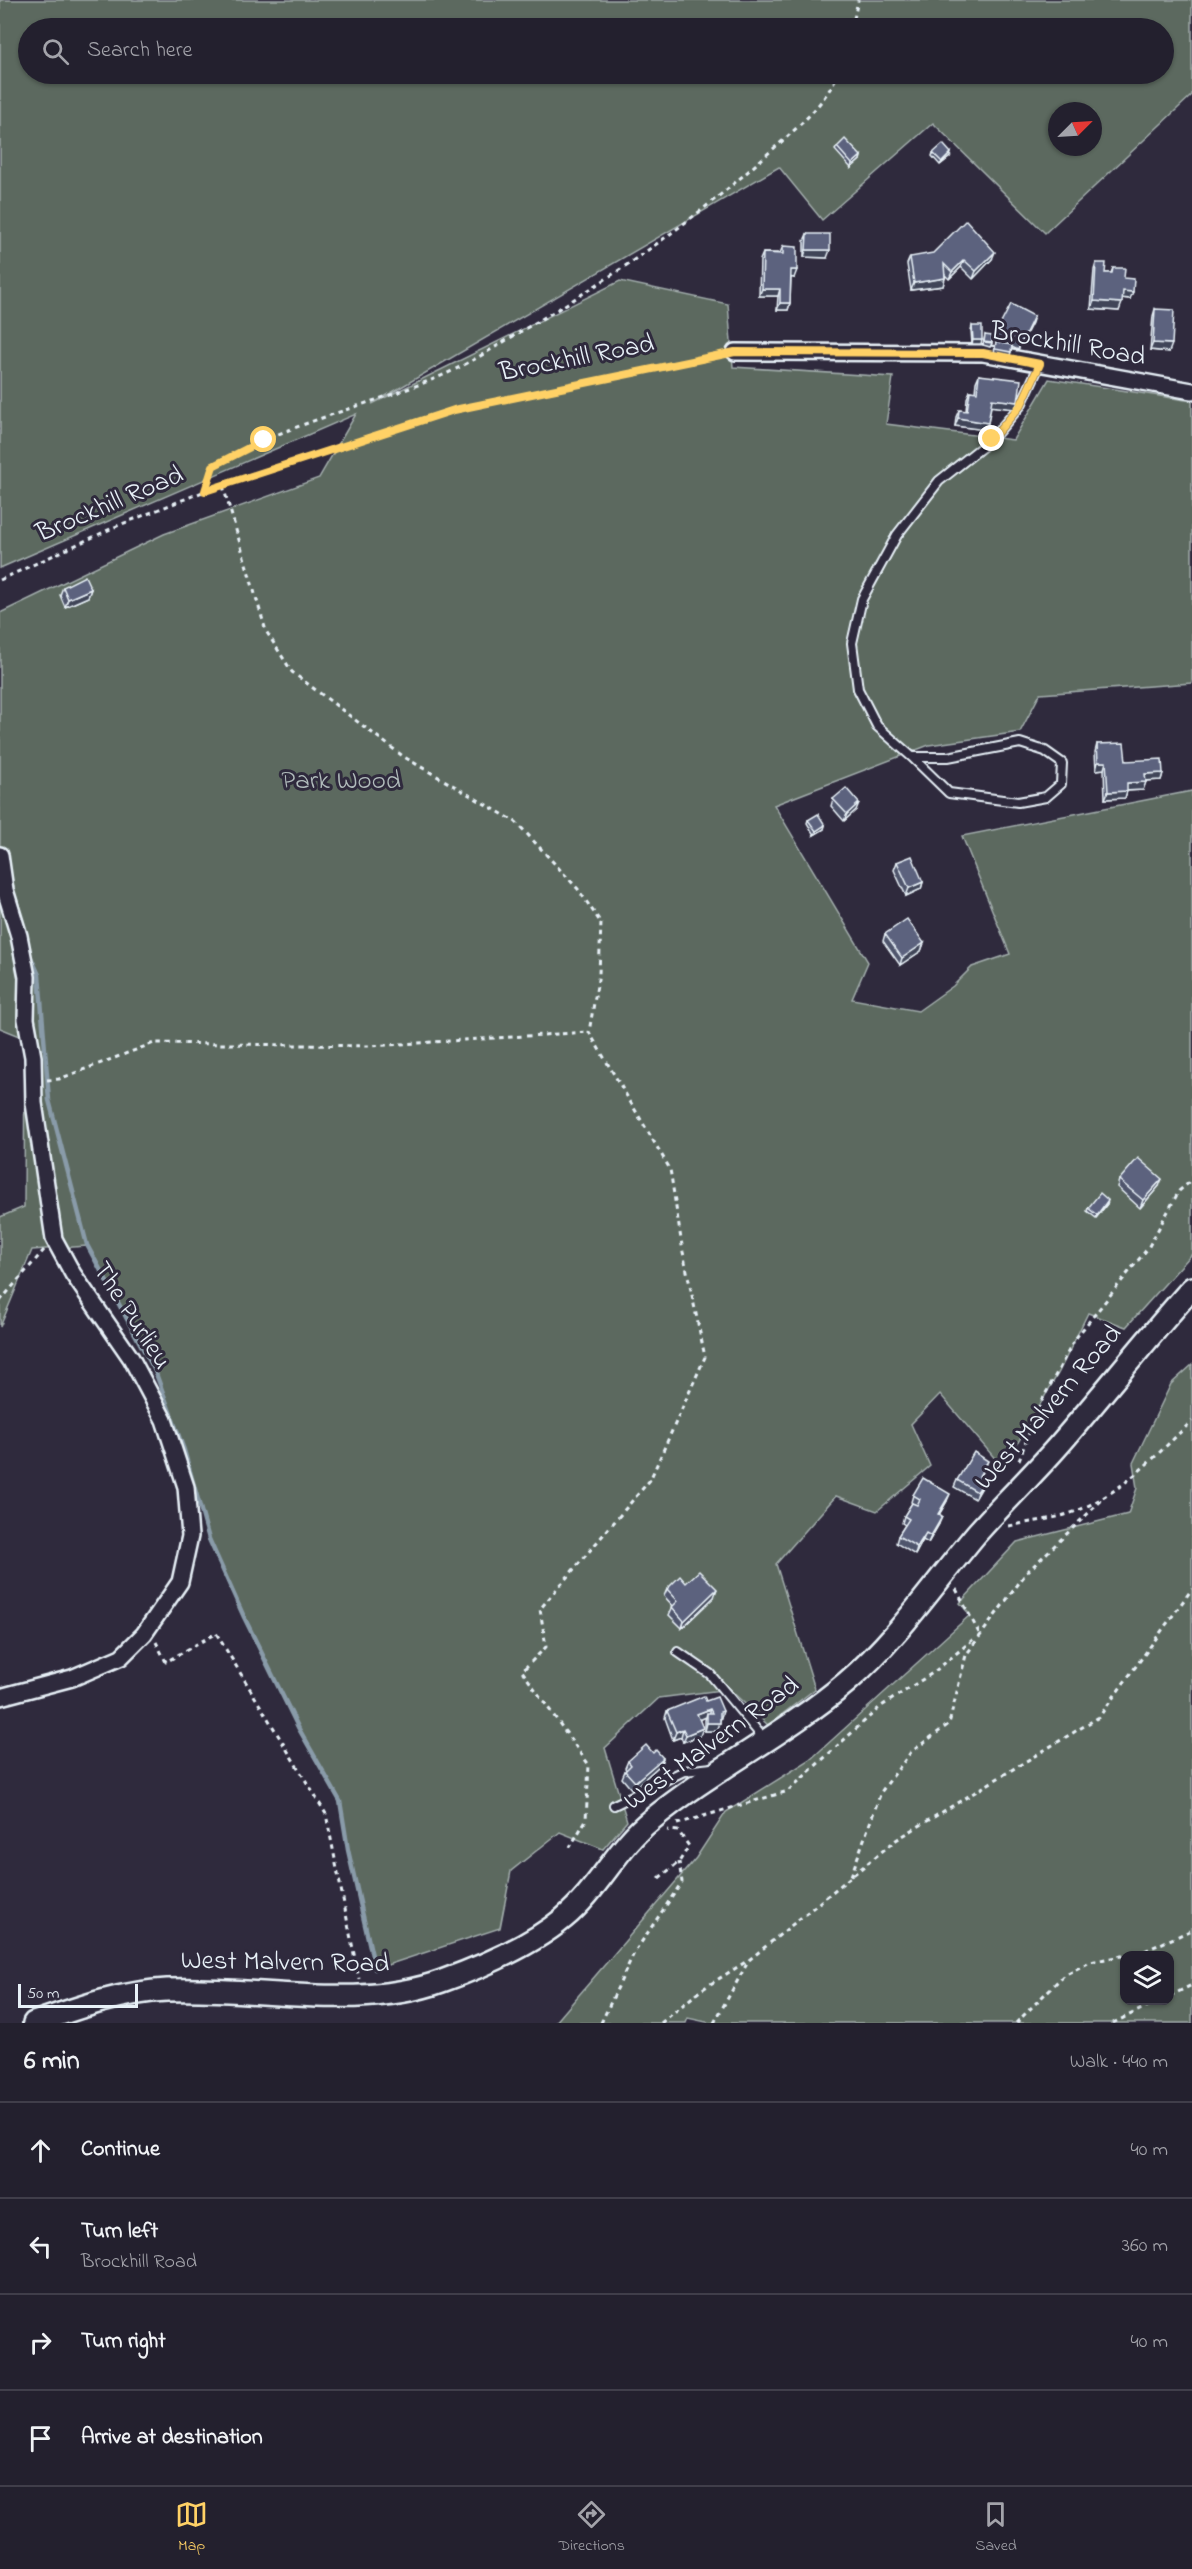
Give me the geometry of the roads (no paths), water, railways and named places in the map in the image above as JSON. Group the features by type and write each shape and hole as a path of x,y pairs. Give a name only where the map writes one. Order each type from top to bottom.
{"main road":[{"name":"West Malvern Road","path":"34,2023 116,1996 167,1990 361,1995 405,1992 441,1982 524,1944 597,1883 638,1830 722,1767 765,1740 846,1682 900,1629 979,1532 1063,1440 1192,1288"}],"street":[{"name":"Brockhill Road","path":"735,352 983,353 1192,391"},
{"name":"The Purlieu","path":"0,855 5,890 19,936 27,977 26,1019 33,1058 33,1103 54,1239 73,1274 131,1358 164,1420 186,1487 190,1536 180,1582 149,1626 121,1658 72,1678 0,1697"}],"lane":[{"path":"912,757 948,757 1020,743 1045,751 1062,763 1061,784 1046,797 1018,802 949,793 877,726 858,689 852,643 862,599 897,535 939,481 992,439 1021,405 1040,364"},
{"path":"678,1652 710,1674 765,1740"},
{"path":"614,1804 684,1771 722,1767"}],"waterway":[{"path":"28,951 39,975 49,1100 87,1245 155,1371 184,1450 209,1539 244,1617 299,1729 340,1801 348,1850 375,1969"}],"park label":[{"name":"Park Wood","path":"341,781"}]}
